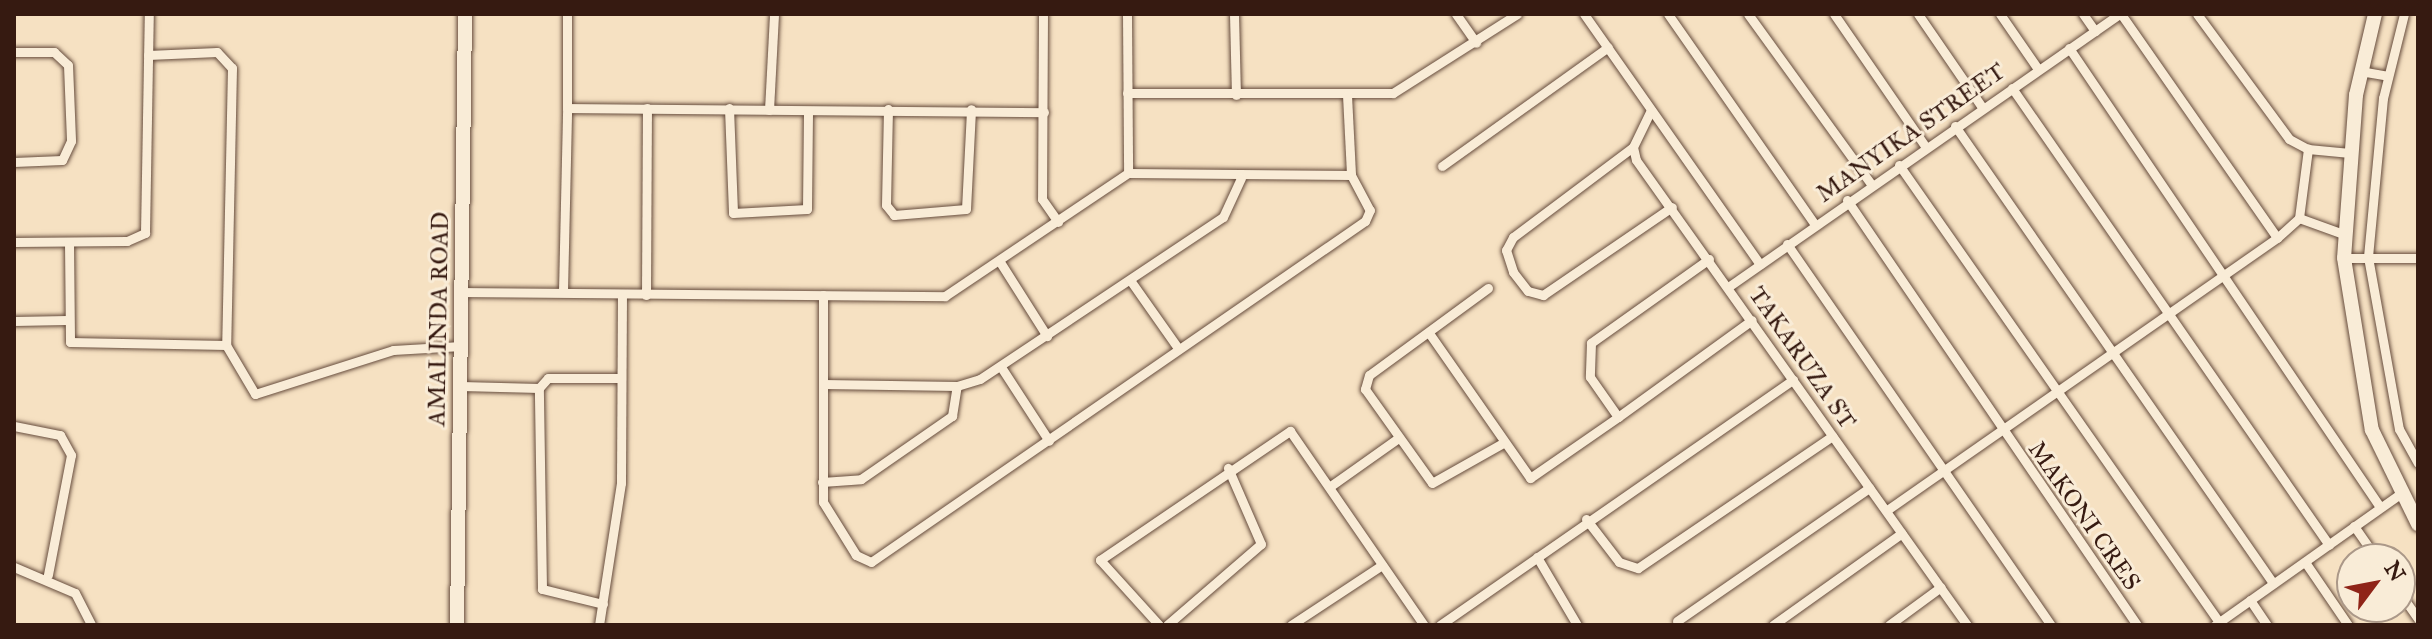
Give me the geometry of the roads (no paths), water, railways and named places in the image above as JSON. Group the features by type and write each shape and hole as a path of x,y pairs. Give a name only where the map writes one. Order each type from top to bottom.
{"street":[{"path":"14,242 127,241 145,233 149,14"},
{"name":"AMALINDA ROAD","path":"457,625 465,14"},
{"path":"563,291 567,14"},
{"path":"769,110 774,14"},
{"path":"1043,14 1042,199 1058,222"},
{"path":"1127,14 1128,173"},
{"path":"1234,14 1236,95"},
{"path":"1456,14 1476,43"},
{"path":"1127,93 1347,95 1400,90 1517,14"},
{"path":"1584,14 1760,264"},
{"path":"1668,14 1815,225"},
{"path":"1748,14 1871,184"},
{"path":"1834,14 1925,146"},
{"path":"1918,14 1982,107"},
{"path":"2000,14 2038,69"},
{"path":"2083,14 2095,31"},
{"path":"2120,14 2277,238"},
{"name":"MANYIKA STREET","path":"1728,287 1847,200 2120,14"},
{"path":"2197,14 2289,139 2308,149 2350,153"},
{"path":"2375,14 2360,71 2350,153 2344,258 2366,408 2418,524"},
{"path":"2404,14 2387,76 2368,257 2399,429 2418,463"},
{"path":"1442,166 1608,47"},
{"path":"2069,48 2380,507"},
{"path":"14,52 64,59 71,141 62,160 14,162"},
{"path":"148,55 217,52 232,68 226,345 255,394 393,350 461,346"},
{"path":"2360,71 2387,76"},
{"path":"2012,88 2329,545"},
{"path":"823,295 822,482 829,515 856,555 871,562 1365,221 1368,202 1351,175 1347,95"},
{"path":"567,108 1044,112"},
{"path":"646,295 647,108"},
{"path":"729,108 733,213 807,209 808,111"},
{"path":"888,109 886,205 894,215 966,209 971,109"},
{"path":"1651,110 1633,147 1513,237 1506,250 1513,272 1535,295 1550,293 1672,207"},
{"path":"1955,126 2273,583"},
{"name":"TAKARUZA ST","path":"1633,147 1832,436 1967,625"},
{"path":"1887,510 2277,238 2299,218 2308,149"},
{"path":"1899,165 2217,623 2403,492"},
{"path":"462,292 945,296 1000,262 1128,173 1241,178 1351,175"},
{"path":"823,384 957,386 1001,367 1232,210 1241,178"},
{"name":"MAKONI CRES","path":"1847,200 1999,429 2137,625"},
{"path":"2299,218 2346,235"},
{"path":"69,243 67,320 70,342 80,348 226,345"},
{"path":"1787,244 2051,625"},
{"path":"2344,258 2418,258"},
{"path":"1618,417 1590,377 1591,343 1709,259"},
{"path":"1000,262 1047,336"},
{"path":"1130,280 1178,348"},
{"path":"1488,288 1366,382 1397,439 1440,484 1503,443"},
{"path":"599,625 621,483 622,295"},
{"path":"14,321 67,320"},
{"path":"1429,333 1530,478 1752,320"},
{"path":"1001,367 1049,441"},
{"path":"603,604 542,589 539,388 548,378 620,378"},
{"path":"1440,625 1586,519 1793,380"},
{"path":"461,386 539,388"},
{"path":"822,482 861,479 891,460 952,416 957,386"},
{"path":"14,426 60,435 71,455 48,575"},
{"path":"1159,625 1100,560 1228,468 1290,431 1332,485 1424,625"},
{"path":"1586,519 1619,562 1638,568 1832,436"},
{"path":"1332,485 1397,439"},
{"path":"1167,625 1261,544 1228,468"},
{"path":"1677,621 1869,488"},
{"path":"2354,526 2366,543"},
{"path":"1773,625 1902,533"},
{"path":"1537,557 1577,625"},
{"path":"2305,562 2348,625"},
{"path":"1291,625 1382,565"},
{"path":"14,567 48,575 75,593 91,625"},
{"path":"1889,625 1941,587"},
{"path":"2250,600 2267,625"}]}
